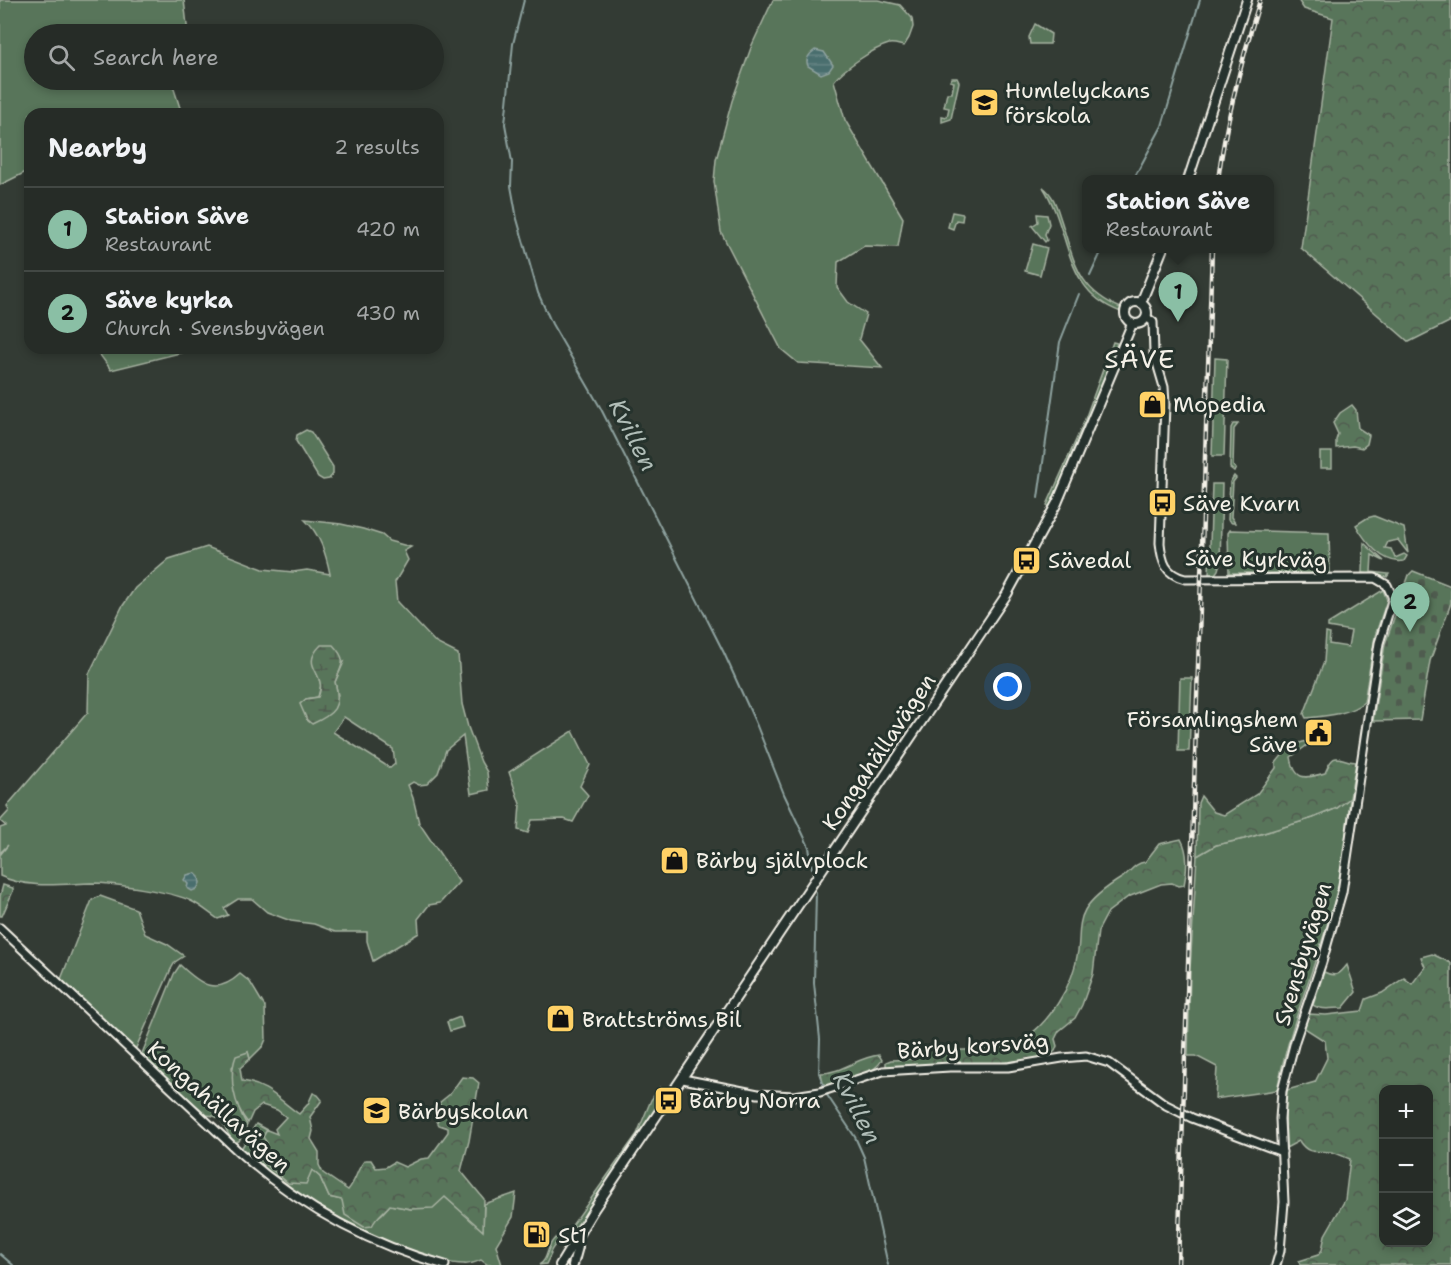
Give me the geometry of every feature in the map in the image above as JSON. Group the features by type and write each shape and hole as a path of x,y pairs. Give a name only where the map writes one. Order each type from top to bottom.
{"main road":[{"path":"1190,175 1247,0"},
{"name":"Kongahällavägen","path":"560,1265 594,1209 1007,594 1057,503 1132,324 1126,318 1125,310 1131,303 1140,303 1161,253"},
{"path":"1132,324 1142,323 1146,318 1147,310 1140,303"},
{"name":"Kongahällavägen","path":"573,1265 578,1247 577,1240"}],"street":[{"name":"Säve Kyrkväg","path":"1146,318 1153,322 1154,353 1165,396 1160,543 1164,563 1170,573 1181,578 1371,578 1381,580 1387,585"},
{"name":"Svensbyvägen","path":"1276,1265 1284,1202 1280,1110 1285,1079 1300,1024 1334,926 1344,885 1379,643 1392,598 1387,585"},
{"name":"Kongahällavägen","path":"0,928 274,1182 318,1212 354,1231 410,1254 445,1265"},
{"name":"Bärby korsväg","path":"682,1079 767,1096 809,1094 883,1071 950,1067 1008,1067 1088,1056 1103,1060 1117,1068 1172,1108 1227,1133 1282,1152"}],"green space":[{"path":"0,0 184,0 187,24 24,24 24,90 174,90 180,108 24,108 24,173 0,185"},
{"path":"773,0 878,0 900,5 912,18 913,27 904,46 891,44 867,54 834,81 845,120 903,218 898,247 864,246 838,262 837,287 848,302 866,314 859,339 882,368 798,363 781,349 721,232 714,181 716,160 732,101 752,45"},
{"path":"1298,0 1451,0 1451,321 1409,342 1301,248 1333,18 1304,9"},
{"path":"1035,24 1051,34 1050,44 1030,44 1029,37"},
{"path":"952,78 957,78 959,82 951,119 942,122 942,116 947,117 949,108 944,107 947,93 952,93 954,82 950,81"},
{"path":"1043,187 1055,202 1080,274 1096,293 1123,309 1121,312 1102,302 1088,290 1078,275 1052,204"},
{"path":"952,212 963,214 962,221 956,220 953,229 948,227"},
{"path":"1037,214 1047,215 1049,224 1045,242 1032,226 1038,222"},
{"path":"1033,244 1047,248 1040,275 1025,271"},
{"path":"1113,342 1117,343 1111,364 1050,507 1047,505 1084,422"},
{"path":"99,354 176,354 111,370"},
{"path":"1215,358 1227,359 1224,456 1212,456"},
{"path":"1352,405 1356,410 1358,428 1369,435 1367,444 1362,448 1353,446 1336,448 1338,434 1333,423 1340,413"},
{"path":"1233,424 1238,424 1234,429 1233,466 1236,469 1234,471 1230,468"},
{"path":"306,430 311,432 333,467 333,474 329,479 323,480 318,477 296,441 297,435"},
{"path":"1320,452 1332,452 1332,468 1320,468"},
{"path":"1234,476 1236,478 1233,482 1231,517 1235,523 1232,523 1228,520 1230,482"},
{"path":"1212,484 1222,484 1220,563 1215,574 1209,575"},
{"path":"1374,516 1404,528 1408,553 1398,540 1388,542 1385,548 1391,549 1395,558 1404,554 1407,556 1404,561 1382,556 1356,525"},
{"path":"305,520 363,529 382,535 389,541 411,547 404,551 408,560 395,582 397,602 436,643 458,654 462,704 468,727 487,772 489,790 471,794 463,736 446,750 438,773 427,784 419,785 413,782 408,785 419,823 459,882 440,903 429,905 418,919 419,933 373,961 367,941 367,932 335,932 314,924 291,921 267,912 252,899 238,899 224,908 228,915 218,919 191,901 157,891 101,883 57,885 22,883 0,876 0,855 8,845 0,853 0,828 6,826 0,821 9,811 7,806 88,712 89,674 122,607 135,588 169,559 207,547 263,569 293,572 307,570 330,574 322,545","holes":["344,662 335,682 338,695 300,704 306,699 318,697 321,685 317,674","344,717 393,749 395,764 390,768 333,732"]},
{"path":"1230,530 1329,533 1330,573 1229,573 1228,533"},
{"path":"1364,543 1384,561 1372,555 1371,572 1389,574 1387,577 1363,573"},
{"path":"1413,571 1451,586 1451,603 1430,661 1420,720 1373,721 1385,644 1409,575"},
{"path":"1383,590 1387,600 1375,636 1364,702 1344,712 1306,718 1304,714 1324,662 1326,633 1330,634 1329,644 1348,647 1351,631 1328,627 1328,624"},
{"path":"321,645 333,645 341,655 342,663 335,682 337,704 326,717 312,724 307,720 300,704 306,699 318,697 320,682 312,659"},
{"path":"1180,678 1192,678 1189,751 1178,751"},
{"path":"573,731 590,765 580,786 588,795 573,822 564,819 532,820 528,833 518,830 520,804 509,772"},
{"path":"1308,741 1306,746 1291,757 1295,770 1306,777 1325,773 1334,758 1356,762 1350,798 1337,808 1313,818 1216,845 1197,856 1198,803 1201,796 1214,812 1224,815 1257,794 1286,751"},
{"path":"1350,798 1344,852 1336,893 1288,1043 1277,1090 1215,1099 1217,1067 1196,1056 1188,1056 1190,969 1197,856 1216,845 1313,818 1337,808"},
{"path":"1181,839 1186,856 1184,885 1161,884 1128,897 1108,912 1098,931 1093,974 1082,1005 1075,1018 1059,1031 1055,1039 1057,1046 1055,1051 1049,1056 982,1065 937,1064 886,1067 886,1062 913,1059 921,1051 997,1048 1016,1043 1028,1036 1049,1016 1065,991 1076,964 1081,920 1088,905 1102,891 1145,862 1159,844"},
{"path":"3,885 13,888 13,891 0,916 0,896"},
{"path":"100,896 136,909 145,934 167,944 184,956 175,962 171,969 135,1050 61,979 92,900"},
{"path":"1432,954 1451,963 1451,1265 1300,1265 1299,1261 1318,1255 1322,1250 1325,1235 1345,1200 1350,1159 1331,1152 1310,1151 1299,1141 1286,1148 1287,1090 1315,1082 1327,1058 1325,1041 1303,1027 1309,1014 1326,1015 1362,1011 1366,999 1382,993 1404,978 1412,984 1425,967 1421,957"},
{"path":"180,965 195,978 209,985 223,985 240,974 250,982 265,1007 266,1039 263,1046 250,1059 248,1052 232,1067 238,1104 247,1125 239,1141 235,1142 231,1138 222,1121 207,1115 141,1056 174,974"},
{"path":"1347,965 1356,992 1343,1008 1323,1009 1313,1005 1324,972 1337,974"},
{"path":"460,1017 463,1027 450,1031 447,1022"},
{"path":"248,1052 250,1059 240,1068 242,1081 266,1089 299,1114 308,1104 313,1093 322,1100 310,1117 313,1131 311,1139 319,1152 319,1165 323,1173 348,1190 365,1160 371,1160 376,1168 386,1167 394,1162 405,1167 421,1159 429,1158 448,1132 448,1128 439,1125 437,1121 444,1112 439,1103 450,1094 462,1077 473,1078 479,1083 469,1141 461,1171 484,1199 483,1231 445,1197 433,1208 411,1209 390,1205 372,1226 364,1227 345,1215 342,1200 329,1197 320,1177 312,1170 306,1184 288,1183 259,1159 261,1153 255,1150 258,1145 262,1147 267,1143 263,1137 267,1130 277,1134 275,1129 286,1117 277,1110 262,1105 253,1112 248,1123 236,1100 233,1073 236,1056"},
{"path":"879,1055 882,1060 878,1066 865,1074 826,1086 823,1083 821,1073"},
{"path":"660,1087 663,1090 655,1113 598,1199 576,1226 571,1227 637,1134 651,1100"},
{"path":"256,1124 267,1130 265,1133 267,1143 256,1150 312,1170 320,1177 329,1197 342,1200 375,1219 390,1205 411,1209 445,1197 483,1230 484,1204 516,1193 513,1217 496,1245 502,1265 488,1265 481,1260 466,1264 437,1259 387,1242 320,1209 278,1182 241,1149"},
{"path":"561,1234 546,1264 539,1265 543,1262 552,1242"}],"water":[{"path":"815,50 824,52 833,65 829,71 821,74 808,66 808,57"},
{"path":"195,873 200,883 197,889 192,891 187,888 188,884 184,880 187,875"}],"waterway":[{"name":"Kvillen","path":"524,0 513,44 505,124 512,162 511,186 517,219 538,293 552,324 600,407 724,653 809,847 812,868"},
{"path":"1136,175 1162,126 1200,0"},
{"path":"1090,276 1101,253"},
{"path":"1038,498 1060,342 1079,294"},
{"name":"Kvillen","path":"816,892 814,983 820,1039 819,1073 827,1095 855,1137 864,1157 888,1265"},
{"path":"0,1254 13,1265"}],"railway":[{"path":"1219,175 1235,89 1260,0"},
{"path":"1178,1265 1212,253"}],"place":[{"name":"Humlelyckans förskola","path":"984,103"},
{"name":"Station Säve","path":"1178,322"},
{"name":"Mopedia","path":"1152,404"},
{"name":"Säve Kvarn","path":"1162,503"},
{"name":"Sävedal","path":"1027,560"},
{"name":"Säve kyrka","path":"1410,632"},
{"name":"Församlingshem Säve","path":"1319,732"},
{"name":"Bärby självplock","path":"675,860"},
{"name":"Brattströms Bil","path":"561,1019"},
{"name":"Bärby Norra","path":"668,1100"},
{"name":"Bärbyskolan","path":"377,1111"},
{"name":"St1","path":"537,1235"}],"district":[{"name":"SÄVE","path":"1140,358"}]}
